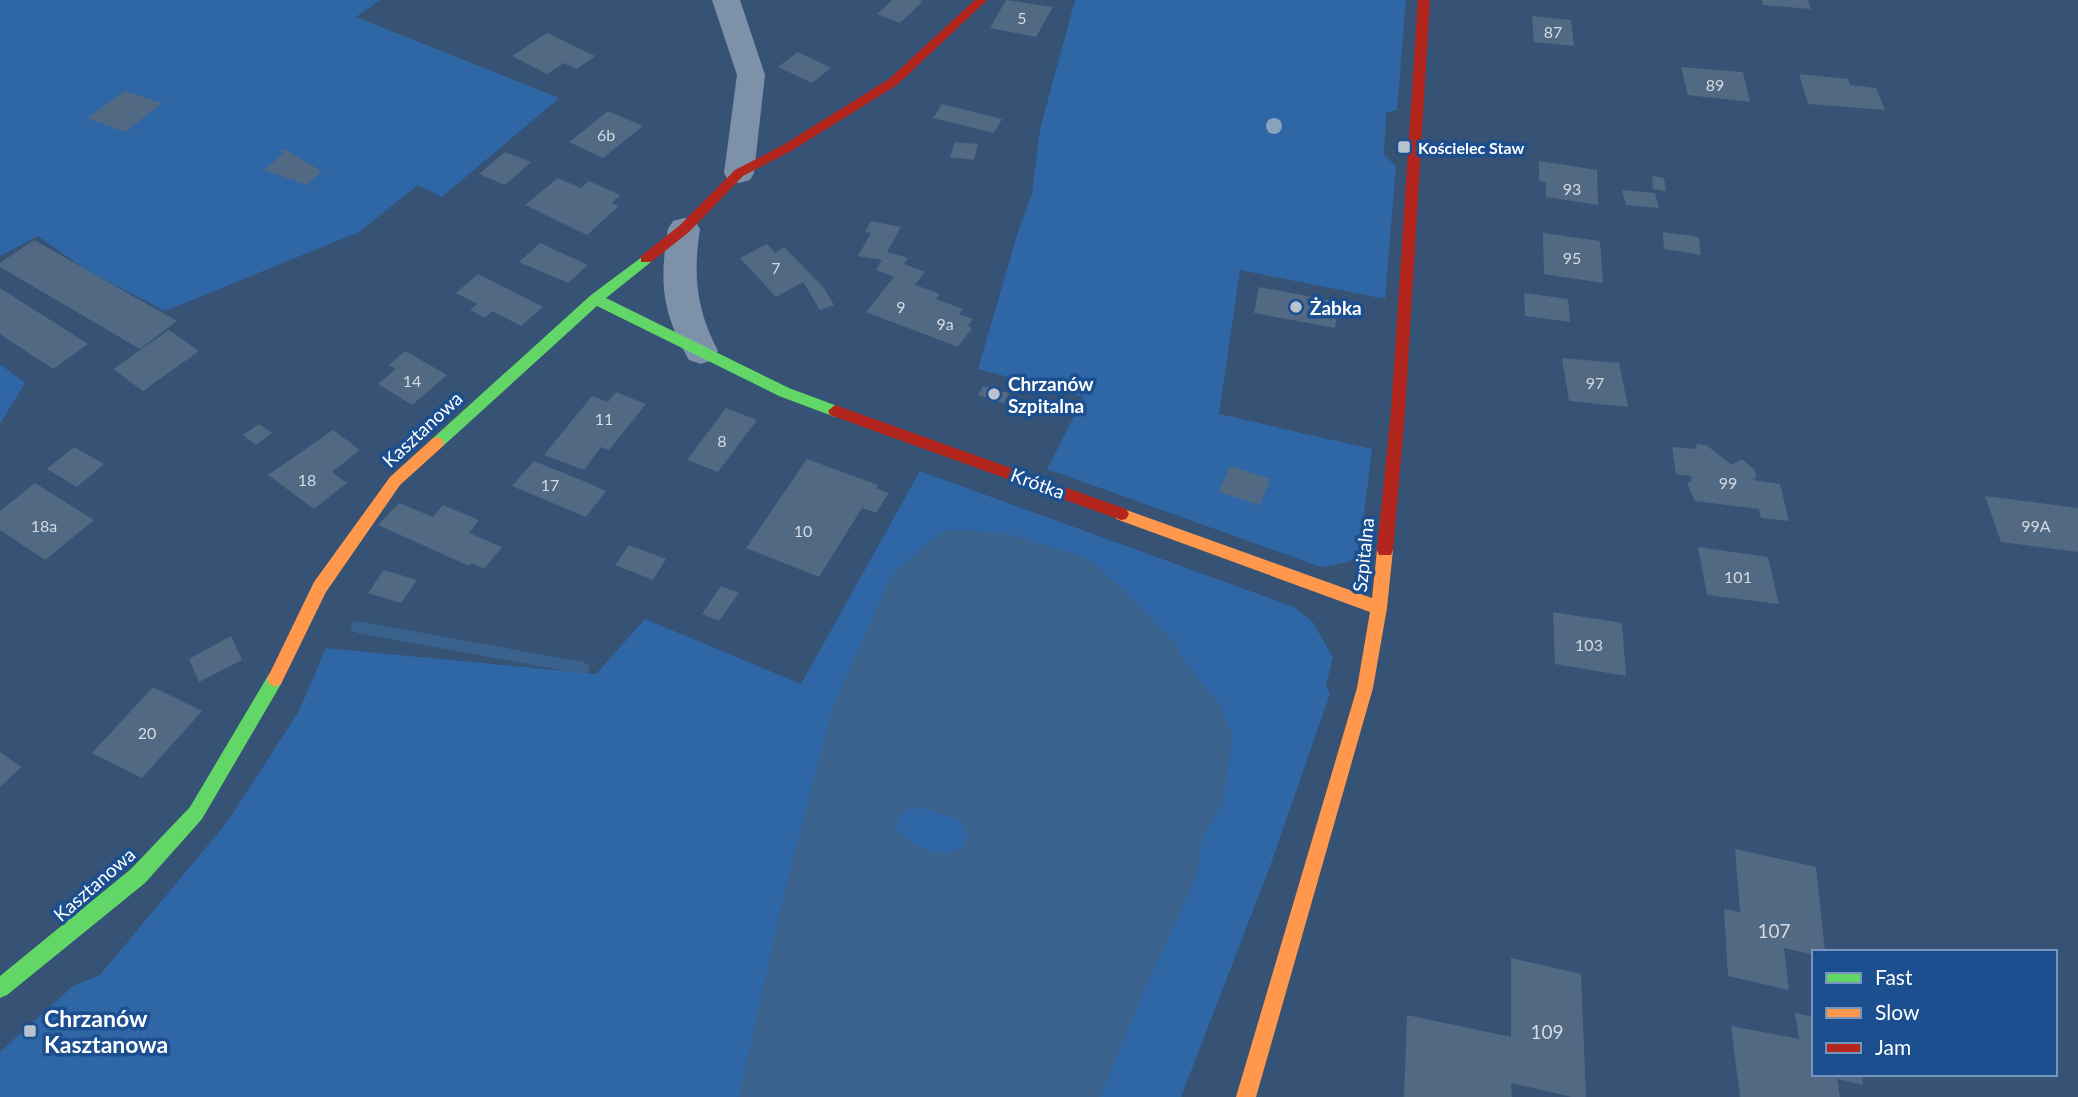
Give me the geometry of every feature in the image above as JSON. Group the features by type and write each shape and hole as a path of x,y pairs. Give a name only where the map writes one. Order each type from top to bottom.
{"street":[{"path":"726,0 751,75 739,173"},
{"name":"Kasztanowa","path":"0,988 138,876 196,813 265,700 320,587 395,481 596,299 684,229 739,173 787,148 893,82 981,0"},
{"name":"Szpitalna","path":"1246,1097 1365,688 1379,608 1398,412 1424,0"},
{"path":"684,229 676,276 684,321 701,351"},
{"path":"631,271 659,282 680,297"},
{"name":"Krótka","path":"596,299 784,392 1379,608"}],"shaded area":[{"path":"0,0 380,0 356,17 559,98 442,197 418,185 359,232 165,311 86,270 38,236 0,256"},
{"path":"1075,0 1406,0 1397,110 1386,113 1384,155 1396,166 1385,299 1240,270 1219,414 1372,449 1359,556 1348,562 1321,567 1047,469 1084,397 978,369 1018,232 1032,194 1040,129"},
{"path":"0,364 25,383 0,424"},
{"path":"920,471 1294,607 1312,621 1333,657 1326,685 1330,694 1269,869 1181,1097 0,1097 0,1052 73,986 100,975 228,821 299,711 326,648 596,674 645,619 801,684"},
{"path":"951,530 1006,533 1088,559 1123,589 1175,643 1183,659 1220,705 1232,735 1224,801 1202,839 1197,875 1144,991 1100,1097 739,1097 783,899 832,709 891,576 936,536","holes":["918,807 958,819 967,832 964,846 945,853 919,847 896,828 903,813"]}],"building":[{"path":"892,0 923,1 900,23 877,14"},
{"path":"1006,0 1053,7 1036,37 990,28"},
{"path":"1762,0 1808,0 1811,9 1763,5"},
{"path":"1532,16 1571,20 1574,46 1534,42"},
{"path":"547,33 595,56 577,69 564,63 547,74 512,56"},
{"path":"798,52 831,68 812,83 778,67"},
{"path":"1681,67 1743,72 1750,102 1688,95"},
{"path":"1799,74 1848,79 1850,85 1876,88 1885,110 1808,104"},
{"path":"125,91 162,103 125,132 87,118"},
{"path":"942,104 1002,119 994,133 933,118"},
{"path":"608,111 643,126 603,158 569,142"},
{"path":"955,142 978,144 974,160 950,157"},
{"path":"283,149 322,171 307,185 264,170 284,153 280,151"},
{"path":"505,152 531,162 505,185 479,174"},
{"path":"1539,161 1597,170 1598,205 1546,197 1546,182 1539,181"},
{"path":"1652,176 1664,178 1666,191 1653,189"},
{"path":"558,178 581,188 589,181 620,195 612,203 619,206 587,235 525,205"},
{"path":"1622,190 1655,193 1659,208 1626,205"},
{"path":"871,221 901,227 887,252 908,258 904,264 925,272 915,285 940,294 936,299 963,309 959,314 973,319 968,326 972,328 958,347 866,312 894,277 876,270 882,260 858,256 871,233 865,232"},
{"path":"1663,232 1699,237 1701,255 1664,249"},
{"path":"1543,233 1600,241 1603,283 1544,274"},
{"path":"34,240 177,321 140,349 0,267 0,263"},
{"path":"540,243 588,265 568,283 519,262"},
{"path":"767,244 775,253 784,247 824,288 834,305 820,310 803,282 776,297 740,258"},
{"path":"478,274 543,307 521,326 492,311 485,318 470,310 477,304 456,293"},
{"name":"Żabka","path":"1259,287 1339,302 1335,328 1254,313"},
{"path":"0,288 88,344 53,369 0,334"},
{"path":"1524,293 1568,299 1570,322 1525,316"},
{"path":"169,330 199,351 143,391 113,369"},
{"path":"405,351 447,375 412,405 378,384 396,369 389,365"},
{"path":"1562,358 1619,363 1628,407 1569,401"},
{"name":"Chrzanów Szpitalna","path":"983,386 1009,393 1004,403 978,395"},
{"path":"616,392 646,404 609,450 601,447 584,470 544,455 592,396 608,402"},
{"path":"726,408 757,420 718,472 687,460"},
{"path":"259,424 272,433 256,445 243,435"},
{"path":"333,430 360,450 332,472 347,483 314,509 268,475"},
{"path":"1696,444 1706,445 1732,465 1742,459 1755,470 1756,477 1753,480 1780,484 1789,521 1761,518 1759,509 1695,501 1687,483 1692,481 1691,476 1676,474 1672,447 1697,449"},
{"path":"74,447 104,464 77,487 47,469"},
{"path":"807,459 878,485 876,488 889,493 876,513 862,508 819,577 746,548"},
{"path":"534,461 606,491 586,517 512,486"},
{"path":"1230,466 1270,479 1260,505 1219,492"},
{"path":"35,483 94,520 45,560 0,530 0,511"},
{"path":"1985,496 2078,508 2078,552 2001,542"},
{"path":"399,503 433,517 443,505 479,520 469,533 502,547 484,569 472,563 469,566 378,525"},
{"path":"629,545 666,559 653,580 615,565"},
{"path":"1698,547 1768,557 1779,604 1707,595"},
{"path":"384,570 417,580 401,603 368,593"},
{"path":"721,586 739,593 719,621 702,614"},
{"path":"1553,612 1622,623 1626,676 1555,664"},
{"path":"231,636 242,660 199,682 189,659"},
{"path":"153,687 202,711 142,778 92,753"},
{"path":"0,752 21,767 0,787"},
{"path":"1735,849 1816,867 1825,950 1812,950 1812,955 1784,948 1789,990 1728,976 1724,909 1740,912"},
{"path":"1511,958 1581,974 1586,1097 1572,1097 1511,1083 1512,1097 1404,1097 1407,1015 1511,1037"},
{"path":"1795,1013 1812,1017 1812,1076 1862,1076 1863,1085 1837,1079 1840,1097 1740,1097 1731,1026 1799,1039"}],"waterway":[{"path":"357,627 583,668"}],"traffic: fast":[{"path":"437,443 596,299 646,259"},
{"path":"596,299 784,392 835,411"},
{"path":"0,988 138,876 196,813 275,679"}],"traffic: slow":[{"path":"275,679 320,587 395,481 437,443"},
{"path":"1121,514 1379,608"},
{"path":"1246,1097 1365,688 1379,608 1385,550"}],"traffic: jam":[{"path":"646,259 684,229 739,173 787,148 893,82 981,0"},
{"path":"1385,550 1398,412 1424,0"},
{"path":"835,411 1121,514"}],"place":[{"name":"Kościelec Staw","path":"1404,147"},
{"name":"Żabka","path":"1296,307"},
{"name":"Chrzanów Szpitalna","path":"994,394"},
{"name":"Chrzanów Kasztanowa","path":"30,1031"}]}
